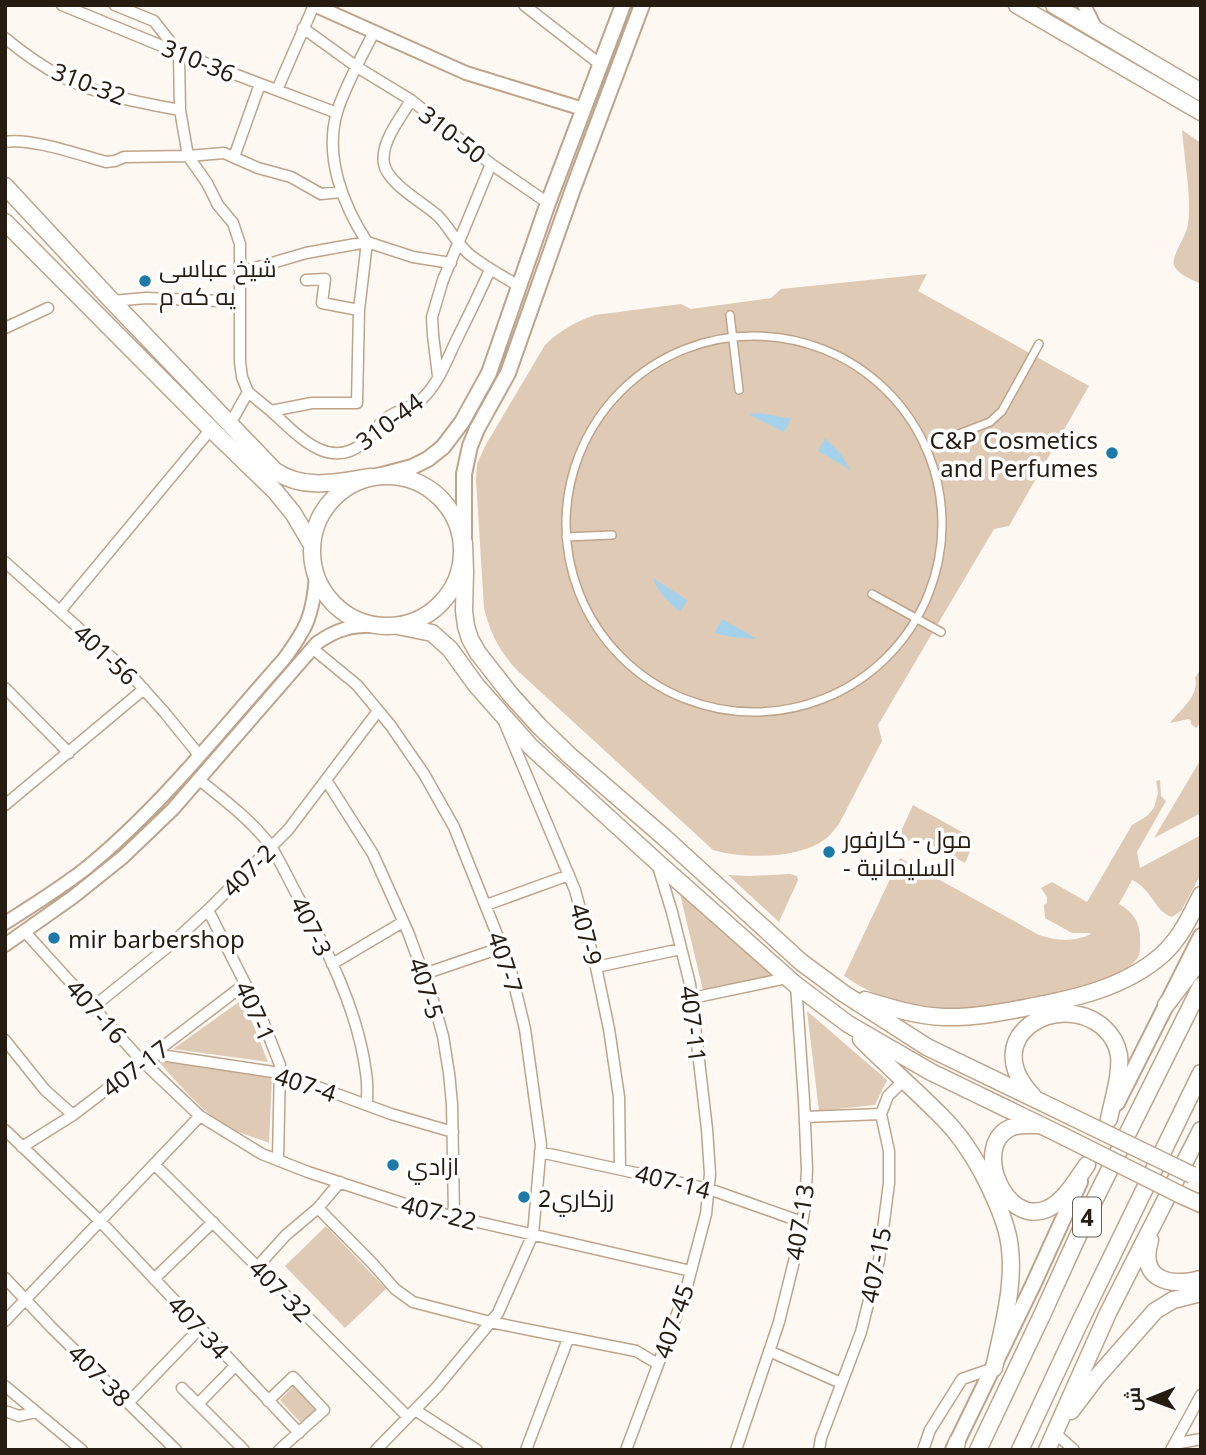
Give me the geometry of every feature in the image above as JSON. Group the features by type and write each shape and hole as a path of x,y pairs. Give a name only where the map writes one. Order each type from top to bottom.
{"main road":[{"path":"642,5 565,210 508,373 470,446 464,474 464,611 466,626 478,653 510,694 569,755 801,962 843,993 928,1047 1196,1177"},
{"path":"1017,5 1201,112"},
{"path":"1054,5 1195,88 1179,100"},
{"path":"5,186 275,471 293,480 327,484 412,467 443,447 462,422 489,373 548,203 622,6"},
{"path":"1162,90 1171,74"},
{"path":"6,223 285,502 312,545"},
{"path":"398,626 433,611 447,597 457,580 464,543 451,510 427,486 403,477 375,476 353,484 337,494 324,509 316,526 312,545 316,576 326,594 340,609 357,620 376,625 398,626 432,633 450,649 476,685 531,747 792,982 848,1024 931,1073 1201,1204"},
{"path":"843,993 897,1010 944,1017 1002,1012 1072,998 1120,982 1161,955 1181,933 1201,895"},
{"path":"955,1447 1109,1118 1201,936"},
{"path":"1166,1005 1201,959"},
{"name":"4","path":"978,1450 1097,1194 1201,986"},
{"path":"1038,1100 1016,1074 1013,1053 1018,1039 1031,1024 1047,1017 1068,1014 1086,1017 1107,1031 1118,1052 1119,1066 1109,1118"},
{"path":"848,1024 884,1063 946,1121 967,1147 990,1187 1009,1240 1010,1276 1004,1323 994,1368"},
{"name":"4","path":"1023,1446 1201,1073"},
{"path":"1039,1125 1010,1128 999,1136 995,1143 995,1173 1005,1195 1014,1205 1027,1211 1047,1209 1069,1190 1087,1166"},
{"path":"1047,1450 1108,1313 1201,1130"},
{"path":"1187,1157 1201,1136"},
{"path":"1157,1216 1147,1249 1151,1270 1168,1282 1201,1279"},
{"path":"1055,1433 1096,1378 1155,1311 1173,1300 1201,1293"}],"street":[{"name":"310-36","path":"62,5 337,113"},
{"path":"116,5 154,21 179,53 180,110 188,156 237,233 242,256 240,362 248,392 230,424"},
{"path":"276,90 314,5 466,73 583,109"},
{"path":"524,5 601,65"},
{"path":"1084,5 1096,29"},
{"name":"310-50","path":"303,29 411,100 491,164 548,203"},
{"path":"271,411 312,403 357,403 359,310 368,242 355,223 341,192 334,145 337,113 374,32"},
{"name":"310-32","path":"5,38 36,61 83,86 180,110"},
{"path":"234,157 260,84"},
{"path":"411,100 387,143 385,168 391,178 438,216 458,245 490,270 519,286"},
{"path":"5,142 14,140 45,146 106,162 124,157 224,153 258,168 291,177 321,194 341,192"},
{"path":"439,377 432,317 443,280 491,164"},
{"path":"241,272 322,249 368,242 413,257 450,263"},
{"name":"310-44","path":"248,392 312,446 327,452 345,452 361,445 390,416 422,399 439,377 490,270"},
{"path":"306,280 326,279 322,303 359,310"},
{"path":"112,300 146,298 220,302"},
{"path":"5,328 48,308"},
{"path":"730,315 739,390"},
{"path":"746,335 782,337 818,346 851,362 880,384 905,411 925,447 936,476 942,511 941,546 934,580 917,618 903,640 880,664 854,684 825,699 788,711 750,714 711,709 674,696 641,676 612,650 590,618 574,583 566,537 566,506 573,468 589,433 611,401 638,374 671,354 707,341 746,335"},
{"path":"925,447 996,418 1040,344"},
{"path":"60,611 211,429"},
{"path":"566,537 612,535"},
{"name":"401-56","path":"5,562 131,675 199,755"},
{"path":"5,923 54,892 111,846 160,799 298,640 309,622 316,576"},
{"path":"872,594 941,632"},
{"path":"5,945 123,858 173,809 312,648 345,628 376,625"},
{"name":"407-7","path":"312,648 358,685 391,726 424,774 454,827 510,967 526,1029 541,1145 533,1234 498,1313 437,1387 376,1450"},
{"path":"5,688 69,753"},
{"path":"5,804 144,689"},
{"name":"407-2","path":"93,1007 170,945 288,830 378,711"},
{"name":"407-9","path":"501,713 575,890 596,967 619,1097 620,1168"},
{"name":"407-3","path":"198,779 230,804 271,847 308,914 332,964 361,1044 367,1074 367,1105"},
{"name":"407-5","path":"326,780 373,854 433,1000 449,1073 454,1216"},
{"name":"407-11","path":"657,862 690,984 707,1129 709,1189"},
{"path":"486,905 569,875"},
{"name":"407-1","path":"208,910 259,1012 280,1065 278,1160"},
{"path":"332,964 403,922"},
{"name":"407-16","path":"25,932 144,1062 200,1116"},
{"path":"424,974 503,947"},
{"path":"596,967 681,948"},
{"path":"692,998 792,982"},
{"name":"407-13","path":"736,1450 779,1322 805,1206 807,1170 802,1047 792,982"},
{"name":"407-17","path":"22,1147 73,1115 245,984"},
{"path":"5,1040 45,1090 73,1115"},
{"name":"407-4","path":"154,1054 280,1073 391,1114 453,1132"},
{"path":"805,1117 881,1114 888,1096 903,1081"},
{"name":"407-15","path":"819,1450 821,1438 861,1332 879,1260 889,1183 890,1150 881,1114"},
{"path":"5,1321 200,1116"},
{"name":"407-22","path":"200,1116 262,1154 417,1208 691,1271"},
{"name":"407-34","path":"5,1130 100,1221 299,1433"},
{"name":"407-14","path":"540,1152 709,1189 802,1222"},
{"name":"407-32","path":"154,1164 411,1413 477,1450"},
{"path":"258,1266 286,1235 318,1208 340,1182"},
{"name":"407-45","path":"626,1450 686,1290 706,1214 709,1189"},
{"path":"318,1208 395,1289 413,1302 490,1322 636,1351 658,1364"},
{"path":"154,1279 214,1222"},
{"name":"407-38","path":"5,1278 176,1450"},
{"path":"128,1403 200,1328"},
{"path":"526,1450 568,1339"},
{"path":"769,1351 841,1383"},
{"path":"198,1404 235,1366"},
{"path":"923,1450 930,1430 962,1379 994,1368"},
{"path":"268,1401 293,1377 324,1410 279,1450"},
{"path":"5,1386 82,1450"},
{"path":"182,1388 244,1450"},
{"path":"1173,1447 1201,1395"},
{"path":"5,1411 19,1416 36,1412"},
{"path":"1055,1433 1074,1450"},
{"path":"1173,1447 1201,1439"}],"shaded area":[{"path":"1182,130 1201,143 1201,284 1182,274 1174,265 1175,256 1187,229 1189,214"},
{"path":"927,274 918,291 1089,386 1009,526 994,529 878,725 882,741 834,831 813,846 785,854 754,856 713,850 519,672 501,650 489,626 484,608 477,464 545,345 582,320 595,315 681,304 691,309 771,298 781,289"},
{"path":"1201,668 1201,722 1196,728 1189,719 1170,723 1192,696 1195,678"},
{"path":"1201,759 1201,813 1154,838"},
{"path":"1160,780 1161,796 1166,801 1137,852 1140,868 1201,835 1201,874 1181,911 1172,917 1161,910 1144,889 1132,880 1119,904 1132,914 1137,922 1140,949 1137,959 1123,970 1100,980 1038,997 946,1009 927,1009 894,1001 863,988 844,976 900,858 1039,935 1064,940 1089,935 1091,933 1072,933 1045,918 1044,905 1047,903 1047,897 1041,888 1052,882 1087,902 1132,825 1154,808 1158,793 1156,781"},
{"path":"913,805 964,833 974,842 965,863 920,838 908,841 902,837 902,829"},
{"path":"728,875 750,876 797,876 798,880 779,922"},
{"path":"679,890 773,976 703,990"},
{"path":"243,999 268,1062 173,1049"},
{"path":"807,1011 887,1080 875,1105 819,1111"},
{"path":"158,1061 272,1078 269,1143 221,1123 192,1098"},
{"path":"326,1226 386,1289 345,1328 285,1266"},
{"path":"294,1386 316,1409 301,1423 280,1400"}],"water":[{"path":"760,413 791,419 784,432 748,414"},
{"path":"825,438 839,452 852,471 818,451"},
{"path":"653,578 687,600 680,612 664,597"},
{"path":"722,619 757,639 714,633"}],"place":[{"name":"شیخ عباسی یه که م","path":"145,281"},
{"name":"C&P Cosmetics and Perfumes","path":"1112,453"},
{"name":"مول - كارفور - السليمانية","path":"829,852"},
{"name":"mir barbershop","path":"54,938"},
{"name":"ازادي","path":"393,1165"},
{"name":"رزكاري2","path":"524,1197"}]}
